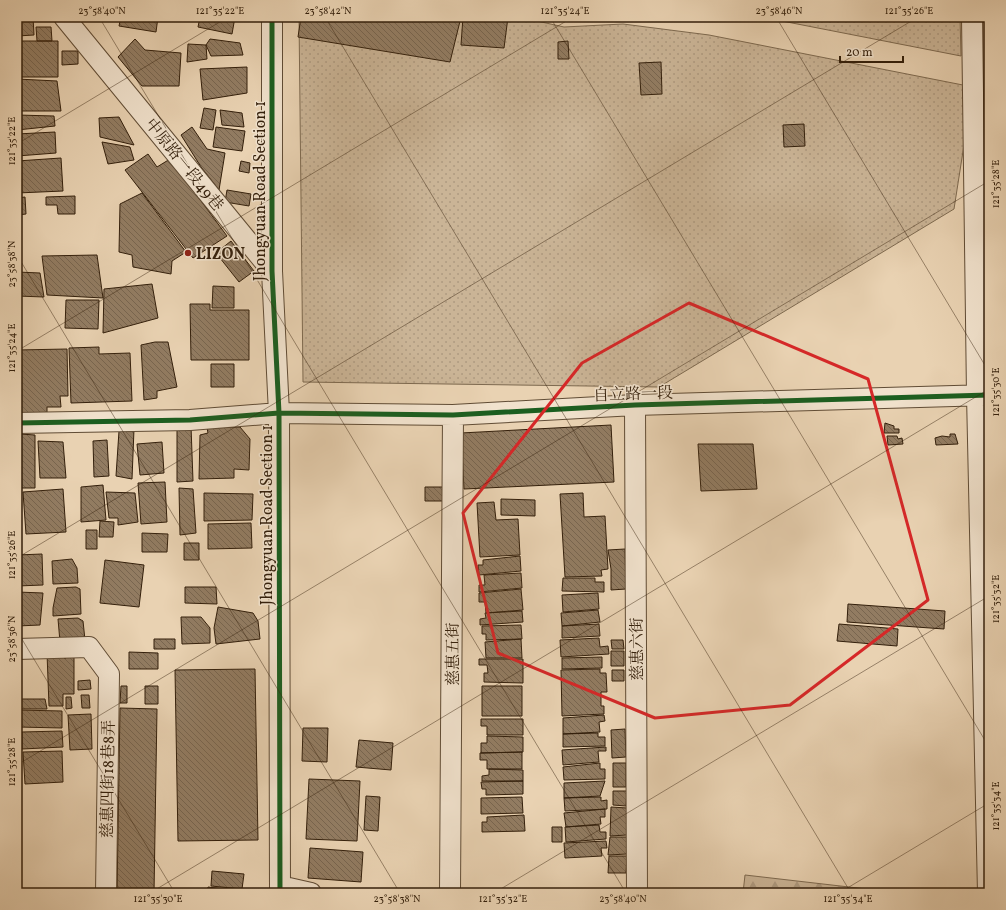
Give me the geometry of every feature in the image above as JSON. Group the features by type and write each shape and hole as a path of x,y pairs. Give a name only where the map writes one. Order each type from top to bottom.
{"street":[{"name":"中原路一段49巷","path":"64,17 272,271"},
{"name":"Jhongyuan Road Section 1","path":"272,17 272,271 279,414 280,889"},
{"path":"972,17 983,395 988,893"},
{"name":"自立路一段","path":"17,423 190,420 279,414 453,415 635,405 983,395"},
{"name":"慈惠六街","path":"635,405 637,893"},
{"name":"慈惠五街","path":"450,893 453,415"},
{"name":"慈惠四街18巷8弄","path":"17,649 89,647 109,674 106,893"},
{"path":"280,889 311,893"}],"highlighted area":[{"path":"689,303 868,379 928,600 790,705 655,718 498,653 463,513 582,363"}],"green space":[{"path":"299,17 519,17 564,27 623,24 709,35 973,87 954,209 659,387 303,382"},
{"path":"760,17 960,17 961,56 782,21"},
{"path":"745,875 901,893 743,893"}],"building":[{"path":"17,17 33,17 34,35 17,36"},
{"path":"121,17 158,17 156,32 119,26"},
{"path":"200,17 235,17 232,34 198,27"},
{"path":"301,17 461,17 450,62 298,37"},
{"path":"463,17 508,17 504,48 461,45"},
{"path":"819,17 864,17 820,19"},
{"path":"36,27 51,27 52,41 37,41"},
{"path":"135,39 145,50 181,53 179,86 142,86 118,57"},
{"path":"210,39 240,43 243,55 211,56 206,45"},
{"path":"17,41 58,41 58,77 17,77"},
{"path":"568,41 569,59 558,59 558,42"},
{"path":"188,44 206,45 207,59 187,62"},
{"path":"62,51 78,51 78,64 62,65"},
{"path":"661,62 662,94 641,95 639,63"},
{"path":"247,67 247,93 203,100 200,69"},
{"path":"17,79 57,81 61,111 17,111"},
{"path":"204,108 216,110 213,130 200,128"},
{"path":"220,110 242,113 244,127 222,125"},
{"path":"17,115 54,116 55,126 17,130"},
{"path":"119,117 134,145 100,137 99,118"},
{"path":"804,124 805,146 784,147 783,125"},
{"path":"192,127 207,149 225,153 219,190 201,167 181,135"},
{"path":"216,127 245,131 242,151 213,147"},
{"path":"55,132 56,153 17,156 17,134"},
{"path":"102,142 130,147 134,160 108,164"},
{"path":"148,154 157,167 170,159 227,236 193,258 125,170"},
{"path":"61,158 63,191 17,193 17,161"},
{"path":"241,161 250,163 249,173 239,171"},
{"path":"227,190 251,194 249,206 225,202"},
{"path":"142,193 186,252 172,261 171,274 133,267 132,255 119,252 120,204"},
{"path":"75,196 75,214 58,214 57,205 46,205 46,197"},
{"path":"25,197 26,214 17,215 17,198"},
{"path":"231,241 254,271 239,282 216,253"},
{"path":"97,255 103,298 47,295 42,256"},
{"path":"17,272 40,273 44,297 17,296"},
{"path":"152,284 158,318 103,333 104,289"},
{"path":"213,286 234,287 234,308 212,308"},
{"path":"66,300 99,300 98,329 65,328"},
{"path":"190,304 210,304 210,310 249,310 249,360 191,360"},
{"path":"155,342 168,342 177,387 157,391 157,398 144,400 141,345"},
{"path":"99,347 99,354 130,353 132,401 71,403 69,348"},
{"path":"67,349 68,396 60,396 61,407 47,407 47,419 17,419 17,350"},
{"path":"211,364 234,364 234,387 211,387"},
{"path":"885,423 894,426 894,429 899,429 899,433 884,433"},
{"path":"611,425 614,482 464,489 461,433"},
{"path":"191,426 193,481 177,482 177,427"},
{"path":"240,427 250,439 249,470 234,469 234,478 199,479 200,435 208,433 207,428"},
{"path":"134,429 132,479 116,476 119,431"},
{"path":"20,434 35,435 35,488 20,488"},
{"path":"950,434 955,434 958,444 936,445 935,438 942,436 950,437"},
{"path":"887,436 897,436 898,439 902,438 903,444 888,445"},
{"path":"107,440 109,476 94,477 93,441"},
{"path":"38,441 63,442 66,478 40,478"},
{"path":"162,442 164,473 140,475 137,444"},
{"path":"698,444 753,444 757,489 701,491"},
{"path":"165,482 167,522 141,524 138,483"},
{"path":"103,485 106,520 81,522 81,487"},
{"path":"425,487 444,487 445,501 425,501"},
{"path":"179,488 193,489 196,533 180,535"},
{"path":"63,489 66,532 26,534 23,492"},
{"path":"106,492 135,493 138,522 118,525 118,518 109,518"},
{"path":"204,493 253,494 252,520 204,521"},
{"path":"583,493 584,517 605,516 608,569 601,570 602,576 565,577 560,494"},
{"path":"501,499 535,500 535,516 501,515"},
{"path":"494,502 496,520 518,519 520,555 480,557 477,503"},
{"path":"100,521 114,522 113,537 99,537"},
{"path":"251,523 252,548 208,549 208,524"},
{"path":"86,530 97,530 97,549 86,549"},
{"path":"142,533 168,534 167,552 142,552"},
{"path":"184,543 199,543 199,560 184,560"},
{"path":"625,549 626,589 611,590 611,569 608,550"},
{"path":"42,554 43,585 17,586 17,555"},
{"path":"520,556 521,571 479,575 478,565 483,565 483,560"},
{"path":"72,559 77,568 78,583 53,584 52,561"},
{"path":"105,560 144,565 139,607 100,603"},
{"path":"521,573 522,588 479,592 479,585 485,585 484,575"},
{"path":"563,578 595,578 595,582 604,582 604,592 562,591"},
{"path":"76,587 80,589 81,614 53,616 57,588"},
{"path":"185,587 216,587 217,604 185,603"},
{"path":"521,589 523,610 486,613 485,602 479,602 479,593"},
{"path":"17,592 43,593 40,625 17,626"},
{"path":"598,593 599,609 563,612 562,595"},
{"path":"848,604 945,611 944,629 847,622"},
{"path":"218,607 253,613 258,621 260,639 216,644 214,628"},
{"path":"598,610 600,622 562,626 561,613"},
{"path":"522,611 523,622 480,625 480,619 486,618 485,613"},
{"path":"181,617 201,617 210,628 210,643 182,644"},
{"path":"78,618 83,621 85,640 60,642 58,619"},
{"path":"599,624 600,636 562,638 562,626"},
{"path":"839,624 898,629 897,646 837,641"},
{"path":"521,625 522,639 486,640 486,634 482,634 482,626"},
{"path":"599,638 600,647 608,646 609,654 561,657 560,640"},
{"path":"154,639 175,639 175,649 154,649"},
{"path":"521,639 522,658 486,658 485,642"},
{"path":"611,640 623,640 624,649 612,649"},
{"path":"611,651 624,651 624,666 611,666"},
{"path":"64,652 65,659 67,653 74,655 74,694 63,694 63,706 49,706 47,653"},
{"path":"129,652 158,653 158,669 129,669"},
{"path":"602,657 602,668 562,669 562,658"},
{"path":"479,659 523,659 523,683 484,682 484,673 488,673 487,665 479,665"},
{"path":"255,669 258,840 178,841 175,670"},
{"path":"600,669 600,673 606,673 607,692 601,692 601,706 604,706 604,714 562,716 561,670"},
{"path":"612,670 624,670 624,681 612,681"},
{"path":"90,680 91,689 78,690 78,681"},
{"path":"121,686 127,686 127,703 120,703"},
{"path":"145,686 158,686 158,704 145,704"},
{"path":"482,686 522,686 522,716 482,716"},
{"path":"81,695 89,695 90,708 82,708"},
{"path":"66,697 71,697 72,708 66,709"},
{"path":"17,699 45,699 47,709 17,709"},
{"path":"120,708 157,709 154,893 117,893"},
{"path":"18,710 62,711 62,728 18,727"},
{"path":"91,714 92,749 70,750 68,715"},
{"path":"604,715 605,721 599,722 600,732 563,734 563,718"},
{"path":"481,719 523,719 523,735 487,735 487,726 481,726"},
{"path":"303,728 328,728 327,762 302,761"},
{"path":"625,729 626,757 612,758 611,730"},
{"path":"62,731 63,747 22,749 22,732"},
{"path":"598,733 598,737 605,737 605,746 563,747 563,734"},
{"path":"487,736 523,737 523,752 481,753 481,743 487,743"},
{"path":"359,740 393,743 391,770 356,767"},
{"path":"606,747 606,751 598,751 599,762 563,765 562,750"},
{"path":"62,751 63,782 25,784 23,752"},
{"path":"522,752 522,769 487,769 487,760 480,760 480,753"},
{"path":"600,763 600,769 605,769 605,779 564,780 563,767"},
{"path":"613,763 626,763 626,787 613,787"},
{"path":"489,769 523,770 523,781 482,781 482,776 489,775"},
{"path":"309,779 360,781 357,841 306,839"},
{"path":"523,781 523,794 486,795 486,789 482,789 481,782"},
{"path":"605,781 600,796 564,798 564,783"},
{"path":"613,791 627,791 626,806 613,805"},
{"path":"366,796 380,797 378,831 364,830"},
{"path":"522,797 523,813 481,814 481,798"},
{"path":"601,797 601,801 607,800 607,809 565,811 564,798"},
{"path":"611,807 627,808 627,835 610,836"},
{"path":"605,809 605,817 600,817 601,824 566,827 564,813"},
{"path":"524,815 525,831 482,832 482,822 487,822 487,817"},
{"path":"599,825 600,832 606,832 606,839 566,842 565,827"},
{"path":"552,827 562,827 562,842 552,842"},
{"path":"610,837 627,837 627,854 608,855"},
{"path":"606,841 607,848 601,848 602,856 565,858 564,843"},
{"path":"310,848 363,852 361,882 308,878"},
{"path":"609,856 627,856 626,873 608,873"},
{"path":"212,871 244,874 242,889 211,886"},
{"path":"208,887 247,892 247,893 207,893"}],"cycle path":[{"path":"272,17 272,271 279,413 280,893"},
{"path":"17,423 190,420 279,413 453,415 635,405 989,395"}],"place":[{"name":"LIZON","path":"188,253"}]}
